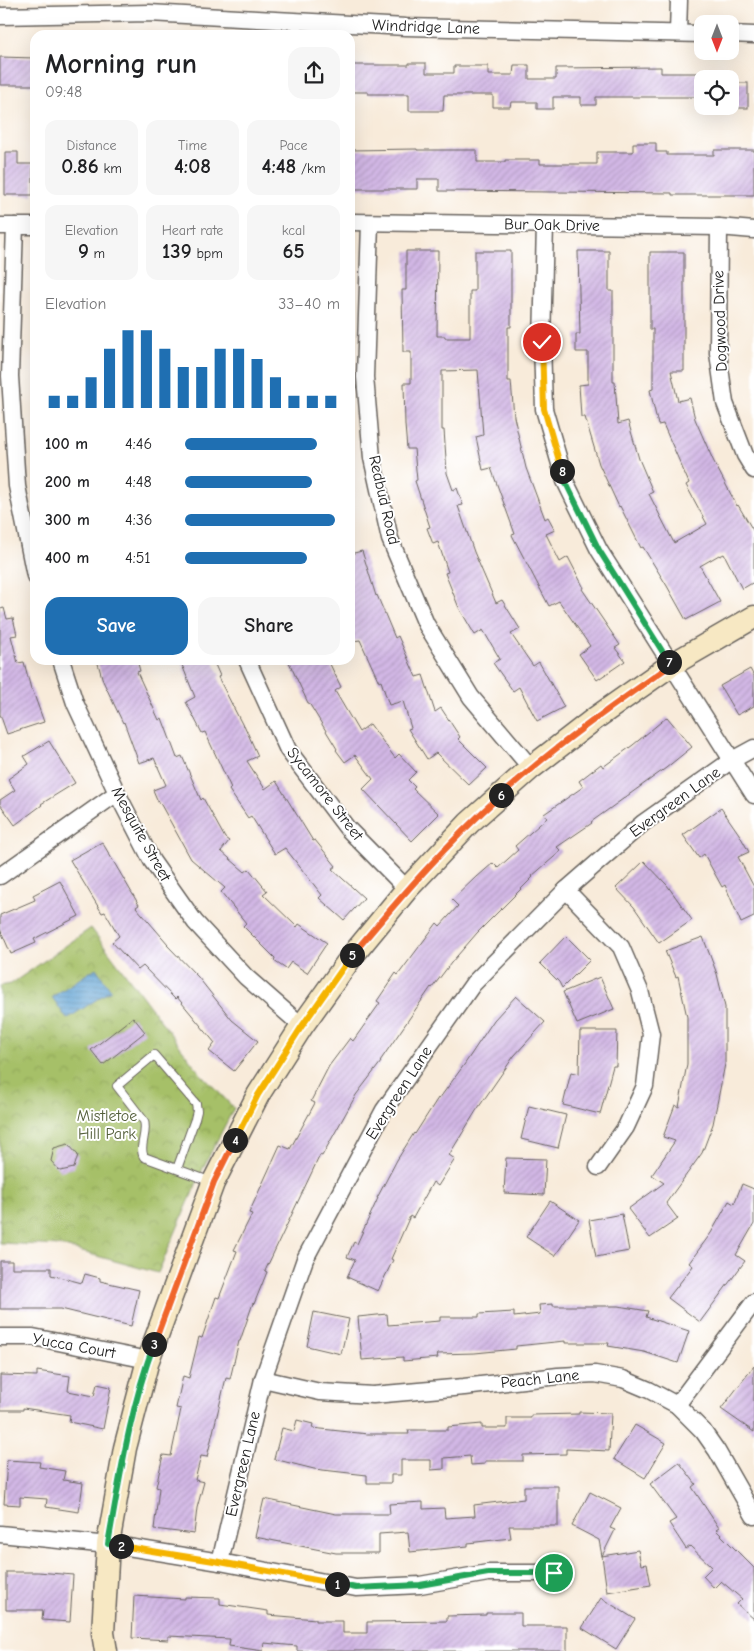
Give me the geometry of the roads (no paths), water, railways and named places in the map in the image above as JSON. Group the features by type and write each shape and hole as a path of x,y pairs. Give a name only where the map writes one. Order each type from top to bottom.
{"street":[{"path":"678,33 679,0"},
{"name":"Windridge Lane","path":"0,16 150,7 406,27 694,34"},
{"path":"739,34 754,35"},
{"name":"Bur Oak Drive","path":"355,222 719,227 754,230"},
{"name":"Redbud Road","path":"370,223 365,377 372,458 390,539 426,624 472,697 531,768"},
{"path":"545,225 542,342 544,409 565,481 599,550 754,795"},
{"path":"30,226 7,226 10,376 16,476 30,551"},
{"name":"Dogwood Drive","path":"719,227 719,362 725,403 745,455 754,470"},
{"path":"88,1651 105,1642 108,1544 125,1448 148,1360 214,1182 258,1095 302,1026 352,956 407,889 469,823 531,768 597,717 671,665 754,618"},
{"name":"Mesquite Street","path":"63,665 75,702 117,793 152,861 194,922 246,977 302,1026"},
{"name":"Sycamore Street","path":"249,665 288,750 347,828 407,889"},
{"name":"Evergreen Lane","path":"220,1562 263,1379 305,1259 384,1110 473,984 566,890 643,822 732,760 754,748"},
{"path":"0,876 117,793"},
{"path":"566,890 621,947 640,991 651,1034 646,1086 626,1127 598,1167"},
{"path":"677,1405 754,1302"},
{"name":"Yucca Court","path":"0,1337 33,1337 148,1360"},
{"name":"Peach Lane","path":"263,1379 320,1392 373,1395 558,1376 595,1374 623,1379 677,1405 703,1431 718,1451 754,1516"},
{"path":"0,1534 108,1544 220,1562 356,1588 420,1585 488,1573 554,1573"}],"lane":[{"path":"177,1169 195,1119 196,1104 154,1054 117,1086 144,1121 146,1127 142,1153 144,1157 177,1169 214,1182"}],"water":[{"path":"96,968 111,990 67,1019 52,997"}],"park label":[{"name":"Mistletoe Hill Park","path":"107,1125"}]}
